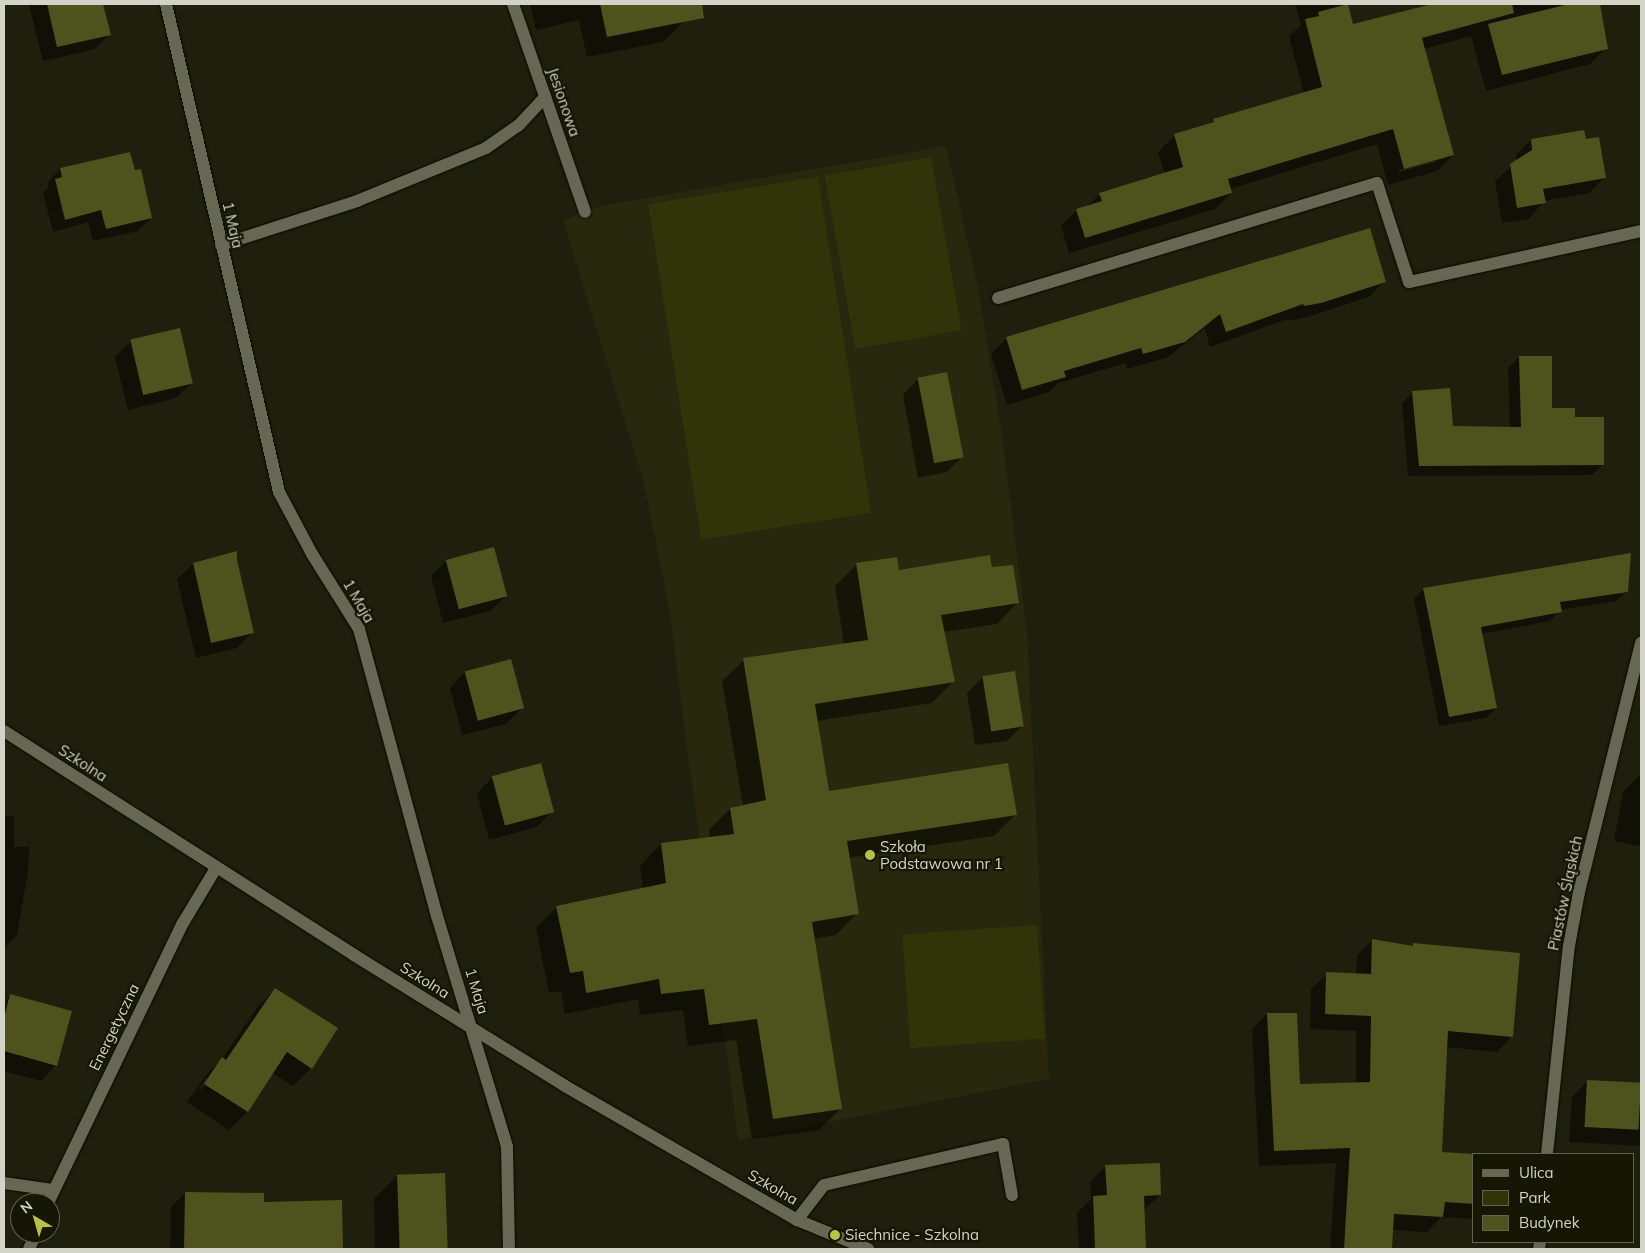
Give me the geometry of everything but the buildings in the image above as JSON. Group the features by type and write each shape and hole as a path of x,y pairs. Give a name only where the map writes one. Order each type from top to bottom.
{"street":[{"name":"1 Maja","path":"166,4 279,492 312,554 359,629 437,916 507,1147 509,1249"},
{"name":"Jesionowa","path":"513,4 585,212"},
{"path":"221,245 357,201 486,148 518,126 545,97"},
{"path":"998,298 1377,183 1409,282 1641,231"},
{"name":"Piastów Śląskich","path":"1547,1153 1569,946 1580,892 1641,643"},
{"name":"Szkolna","path":"4,731 216,868 472,1029 588,1099 796,1220 868,1249"},
{"name":"Energetyczna","path":"52,1193 183,923 216,868"},
{"path":"796,1220 824,1184 1003,1144 1012,1195"},
{"path":"4,1183 53,1190"}],"shaded area":[{"name":"Szkoła Podstawowa nr 1","path":"946,146 977,283 1001,429 1027,631 1049,1079 738,1140 669,607 644,483 563,220 600,206"}],"green space":[{"path":"931,157 962,330 855,349 825,176"},
{"path":"818,177 871,513 701,540 648,204"},
{"path":"1037,925 1045,1039 910,1048 902,934"}],"place":[{"name":"Szkoła Podstawowa nr 1","path":"870,855"},
{"name":"Siechnice - Szkolna","path":"835,1235"}]}
